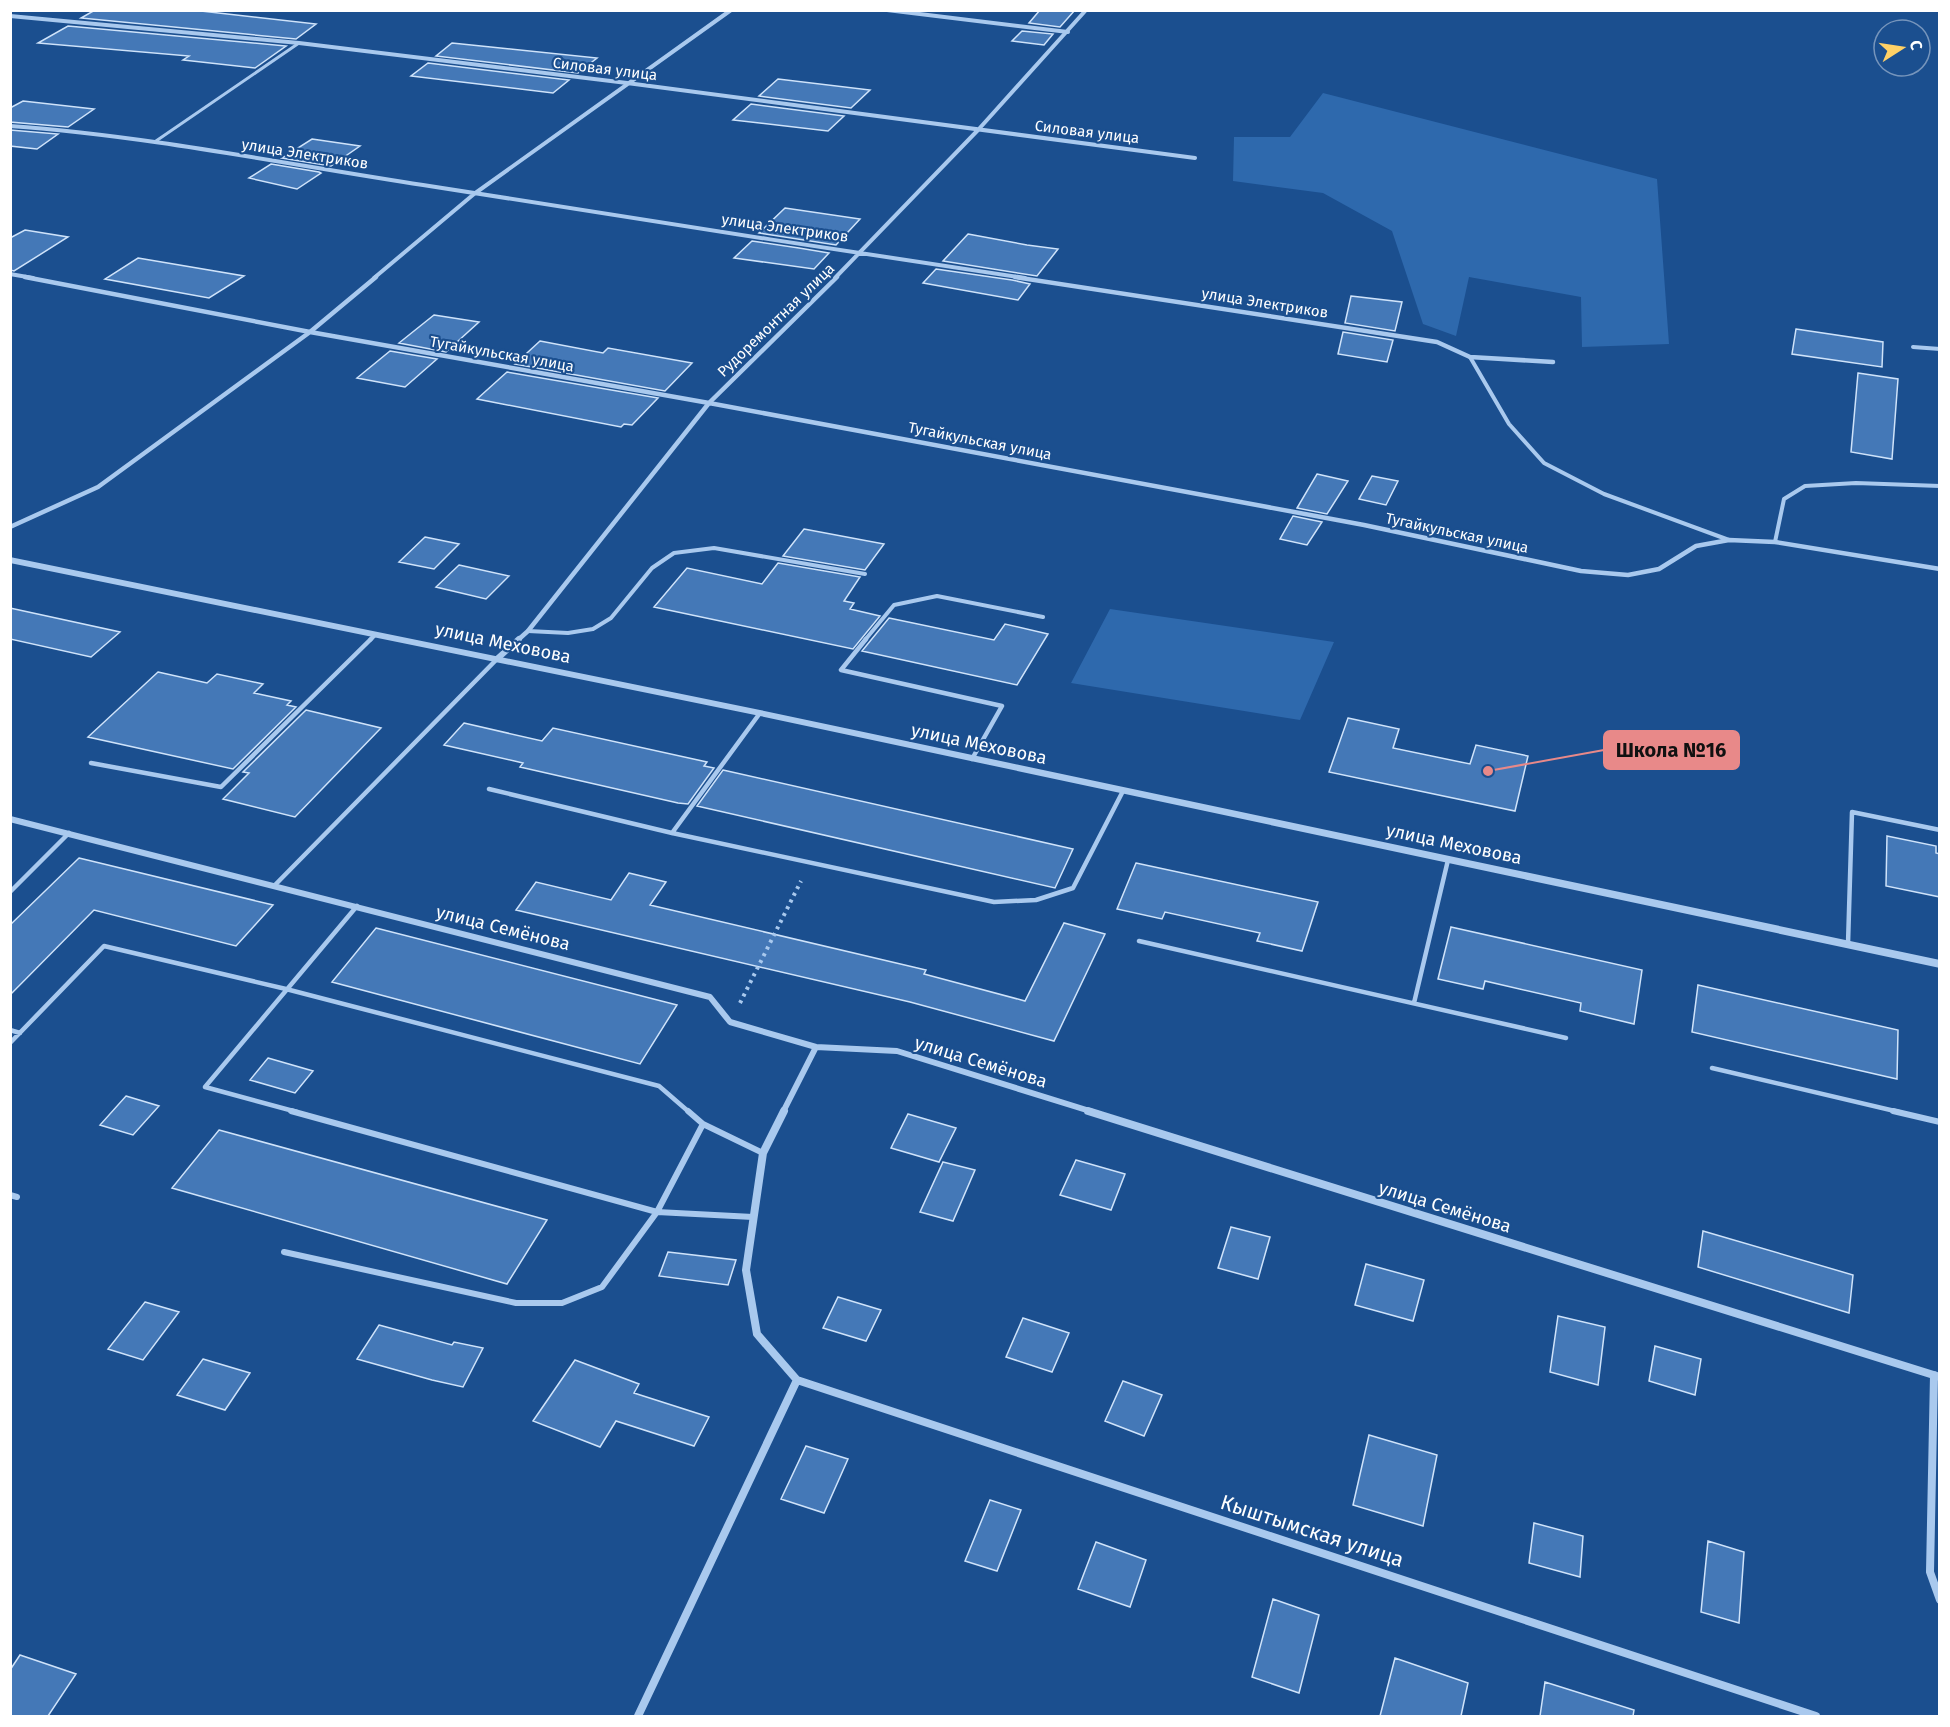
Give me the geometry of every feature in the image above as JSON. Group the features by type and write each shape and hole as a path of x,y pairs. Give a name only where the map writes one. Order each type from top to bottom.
{"street":[{"path":"10,527 98,487 310,332 474,194 731,10"},
{"path":"887,10 1068,32"},
{"name":"Рудоремонтная улица","path":"497,659 528,631 709,403 862,252 978,130 1086,10"},
{"name":"Силовая улица","path":"10,16 299,43 627,83 1195,158"},
{"name":"улица Электриков","path":"10,126 52,128 156,141 474,194 1437,342 1470,357 1552,362"},
{"name":"Тугайкульская улица","path":"10,274 310,332 709,403 1364,525 1581,571 1628,575 1659,569 1696,546 1729,540 1775,542 1940,569"},
{"name":"улица Меховова","path":"10,560 760,713 1940,964"},
{"name":"улица Семёнова","path":"10,819 710,997 730,1022 816,1047 897,1051 1937,1376"},
{"path":"638,1716 797,1380 757,1334 746,1270 763,1153 816,1047"},
{"path":"1937,1376 1930,1572 1940,1600"},
{"name":"Кыштымская улица","path":"797,1380 1816,1716"}],"lane":[{"path":"156,141 299,43"},
{"path":"1913,347 1940,350"},
{"path":"1470,357 1509,424 1544,463 1604,494 1729,540"},
{"path":"1775,542 1784,499 1805,486 1856,483 1940,486"},
{"path":"528,631 568,633 593,629 611,618 652,568 674,554 714,548 865,574"},
{"path":"972,759 1002,706 841,670 894,605 937,596 1043,617"},
{"path":"91,763 221,787 376,634"},
{"path":"274,886 497,659"},
{"path":"672,833 760,713"},
{"path":"489,789 672,833 994,902 1036,900 1073,888 1123,791"},
{"path":"1848,944 1851,812 1940,830"},
{"path":"10,892 69,833"},
{"path":"1414,1003 1449,860"},
{"path":"357,906 205,1087 657,1212 753,1217"},
{"path":"1139,941 1566,1038"},
{"path":"10,1043 104,946 286,989 659,1086 703,1124 763,1153"},
{"path":"10,1030 20,1033"},
{"path":"1712,1068 1940,1122"},
{"path":"284,1252 516,1303 562,1303 602,1287 657,1212 703,1124"},
{"path":"10,1195 17,1197"}],"path":[{"path":"730,1022 810,863"}],"shaded area":[{"path":"1323,93 1657,179 1669,344 1582,347 1581,297 1469,277 1456,336 1423,324 1392,231 1323,193 1233,181 1234,137 1290,137"},
{"path":"1110,609 1334,642 1300,720 1071,683"}],"building":[{"path":"95,10 192,10 316,24 296,39 81,18"},
{"path":"1040,10 1075,10 1060,27 1029,23"},
{"path":"68,26 286,46 255,68 183,60 189,56 38,43"},
{"path":"1022,31 1053,34 1044,45 1012,41"},
{"path":"452,43 597,58 578,73 436,56"},
{"path":"428,63 569,80 553,93 411,76"},
{"path":"778,79 870,90 851,108 759,96"},
{"path":"23,101 94,109 68,127 10,122 10,108"},
{"path":"751,104 844,116 828,131 733,120"},
{"path":"10,130 58,134 37,149 10,146"},
{"path":"312,139 360,146 331,166 282,158"},
{"path":"271,164 321,173 297,189 249,178"},
{"path":"785,208 860,219 836,245 759,233"},
{"path":"25,230 68,237 14,271 10,270 10,238"},
{"path":"968,234 1058,249 1037,276 943,261"},
{"path":"752,241 829,253 814,269 734,258"},
{"path":"138,258 244,276 209,298 105,279"},
{"path":"936,269 1030,284 1018,300 923,283"},
{"path":"1351,296 1402,302 1395,331 1345,323"},
{"path":"434,315 479,322 446,352 399,343"},
{"path":"1796,329 1883,342 1882,367 1792,354"},
{"path":"1343,332 1393,340 1387,362 1338,354"},
{"path":"540,341 603,353 608,348 692,363 665,391 515,364"},
{"path":"390,351 437,359 405,387 357,378"},
{"path":"507,372 658,398 632,425 624,424 621,427 477,399"},
{"path":"1858,373 1898,379 1892,459 1851,452"},
{"path":"1317,474 1348,481 1327,514 1297,508"},
{"path":"1372,476 1398,481 1386,505 1359,499"},
{"path":"1293,516 1322,522 1307,545 1280,539"},
{"path":"804,529 884,544 865,570 783,556"},
{"path":"425,537 459,544 434,569 399,562"},
{"path":"778,563 860,577 844,601 854,603 850,609 880,616 853,649 654,607 687,568 762,584"},
{"path":"459,565 509,576 486,599 436,587"},
{"path":"10,608 120,632 91,657 10,639"},
{"path":"889,618 994,640 1005,624 1048,634 1017,685 862,651"},
{"path":"158,672 207,683 217,674 263,684 254,693 291,701 287,705 296,707 233,769 88,737"},
{"path":"306,710 381,728 295,817 223,799 249,773 243,772"},
{"path":"1348,718 1399,729 1393,748 1470,764 1476,745 1528,756 1515,811 1329,772"},
{"path":"464,723 542,741 553,728 707,762 704,766 714,768 688,804 678,803 520,767 523,763 444,745"},
{"path":"723,770 1073,849 1055,888 697,806"},
{"path":"1887,836 1936,846 1936,853 1940,854 1940,897 1886,886"},
{"path":"79,858 273,905 236,946 94,910 10,995 10,925"},
{"path":"1136,863 1318,902 1302,951 1257,941 1260,933 1165,912 1162,919 1117,909"},
{"path":"629,873 666,882 650,905 926,970 924,974 1025,1001 1064,923 1105,934 1054,1041 910,1002 516,910 536,882 611,900"},
{"path":"1451,927 1642,970 1634,1024 1580,1011 1581,1003 1485,981 1483,989 1438,979"},
{"path":"376,928 677,1005 640,1064 332,982"},
{"path":"1698,985 1898,1030 1897,1079 1692,1032"},
{"path":"268,1058 313,1071 295,1093 250,1080"},
{"path":"126,1096 159,1106 133,1135 100,1125"},
{"path":"908,1114 956,1128 939,1162 891,1148"},
{"path":"219,1130 547,1220 507,1284 172,1188"},
{"path":"1076,1160 1125,1174 1111,1210 1060,1195"},
{"path":"943,1162 975,1170 953,1221 920,1212"},
{"path":"1231,1227 1270,1237 1258,1279 1218,1268"},
{"path":"1703,1231 1853,1275 1849,1313 1698,1267"},
{"path":"668,1252 736,1260 728,1285 659,1276"},
{"path":"1366,1264 1424,1280 1413,1321 1355,1305"},
{"path":"838,1297 881,1310 866,1341 823,1328"},
{"path":"145,1302 179,1312 143,1360 108,1349"},
{"path":"1558,1316 1605,1327 1598,1385 1550,1372"},
{"path":"1023,1318 1069,1333 1052,1372 1006,1357"},
{"path":"379,1325 452,1345 454,1342 483,1348 463,1387 357,1359"},
{"path":"1655,1346 1701,1359 1695,1395 1649,1381"},
{"path":"203,1359 250,1373 225,1410 177,1395"},
{"path":"575,1360 639,1384 634,1393 709,1417 694,1446 616,1421 600,1447 533,1421"},
{"path":"1123,1381 1162,1395 1144,1436 1105,1421"},
{"path":"1369,1435 1437,1455 1423,1526 1353,1505"},
{"path":"806,1446 848,1459 824,1513 781,1499"},
{"path":"990,1500 1021,1510 997,1571 965,1561"},
{"path":"1534,1523 1583,1536 1580,1577 1529,1563"},
{"path":"1708,1541 1744,1552 1739,1623 1701,1612"},
{"path":"1096,1542 1146,1560 1130,1607 1078,1589"},
{"path":"1273,1599 1319,1615 1299,1693 1252,1677"},
{"path":"20,1655 76,1674 48,1716 10,1716 10,1670"},
{"path":"1395,1658 1468,1683 1461,1716 1380,1716"},
{"path":"1545,1682 1634,1710 1633,1716 1540,1716"}],"place":[{"name":"Школа №16","path":"1488,771"}]}
